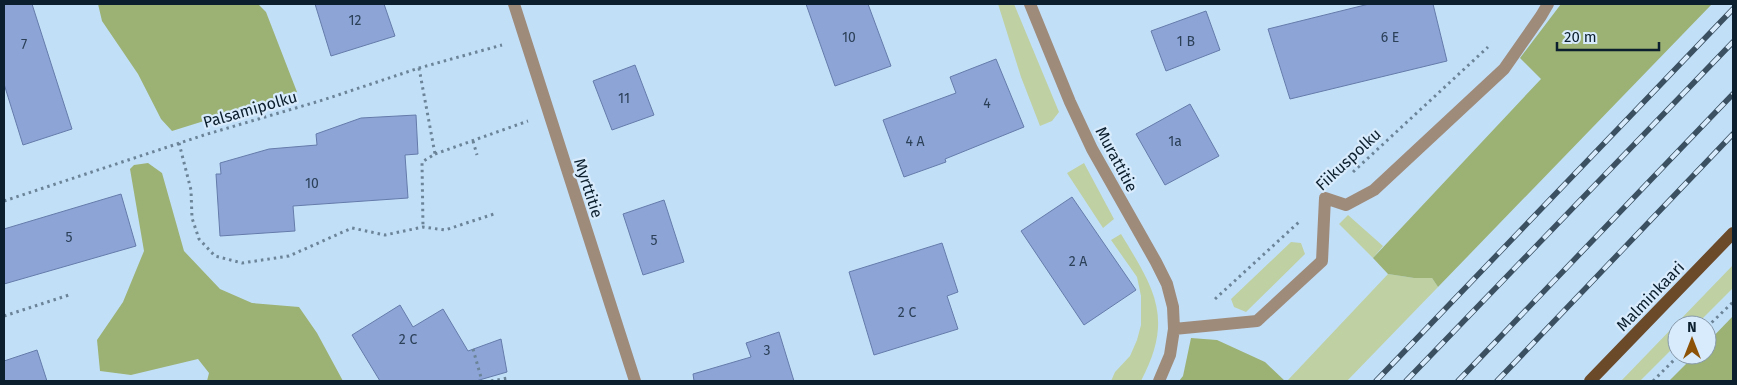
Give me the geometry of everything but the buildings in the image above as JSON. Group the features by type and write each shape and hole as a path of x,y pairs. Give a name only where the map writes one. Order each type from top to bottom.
{"main road":[{"name":"Malminkaari","path":"1590,381 1733,233"}],"street":[{"name":"Myrttitie","path":"514,4 635,381"},
{"name":"Murattitie","path":"1030,4 1070,102 1092,149 1167,284 1173,307 1174,329 1170,354 1159,381"},
{"path":"1174,329 1257,322 1322,261 1325,198 1346,205 1374,190 1504,69 1548,4"}],"path":[{"name":"Palsamipolku","path":"4,201 419,68 504,44"},
{"name":"Fiikuspolku","path":"1214,301 1489,45"},
{"path":"419,68 435,154"},
{"path":"423,227 422,162 435,154 528,121"},
{"path":"473,141 477,155"},
{"path":"179,144 191,190 192,218 199,239 215,256 242,263 289,256 352,228 385,235 423,227 445,230 497,212"},
{"path":"4,316 72,294"},
{"path":"1717,317 1733,302"},
{"path":"473,349 482,381"},
{"path":"1653,381 1669,365"},
{"path":"492,381 508,378"}],"green space":[{"path":"98,4 258,4 266,12 297,92 172,131 161,119 138,74 102,21"},
{"path":"998,4 1014,4 1059,112 1052,121 1040,126 1021,77"},
{"path":"1561,4 1712,4 1438,287 1432,278 1414,278 1388,274 1373,258 1541,79 1520,58"},
{"path":"148,163 162,173 184,251 220,289 252,303 299,307 317,333 343,381 207,381 209,373 198,359 131,375 100,371 97,340 123,302 144,251 130,169 134,165"},
{"path":"1084,163 1114,219 1103,228 1067,173"},
{"path":"1348,215 1383,246 1373,258 1339,224"},
{"path":"1121,234 1143,272 1156,305 1157,339 1151,359 1141,381 1111,381 1115,372 1130,356 1141,325 1141,296 1137,277 1111,240"},
{"path":"1291,242 1301,243 1305,254 1246,312 1234,307 1231,299"},
{"path":"1733,265 1733,288 1706,315 1685,315"},
{"path":"1388,274 1414,278 1432,278 1438,287 1347,381 1289,381 1288,380"},
{"path":"1733,316 1733,381 1669,381 1685,365 1717,365 1717,333"},
{"path":"1667,333 1667,354 1640,381 1621,381"},
{"path":"1191,338 1217,340 1265,362 1285,381 1179,381 1183,376"}],"railway":[{"path":"1376,381 1733,9"},
{"path":"1406,381 1733,42"},
{"path":"1458,381 1733,94"},
{"path":"1497,381 1733,134"}]}
